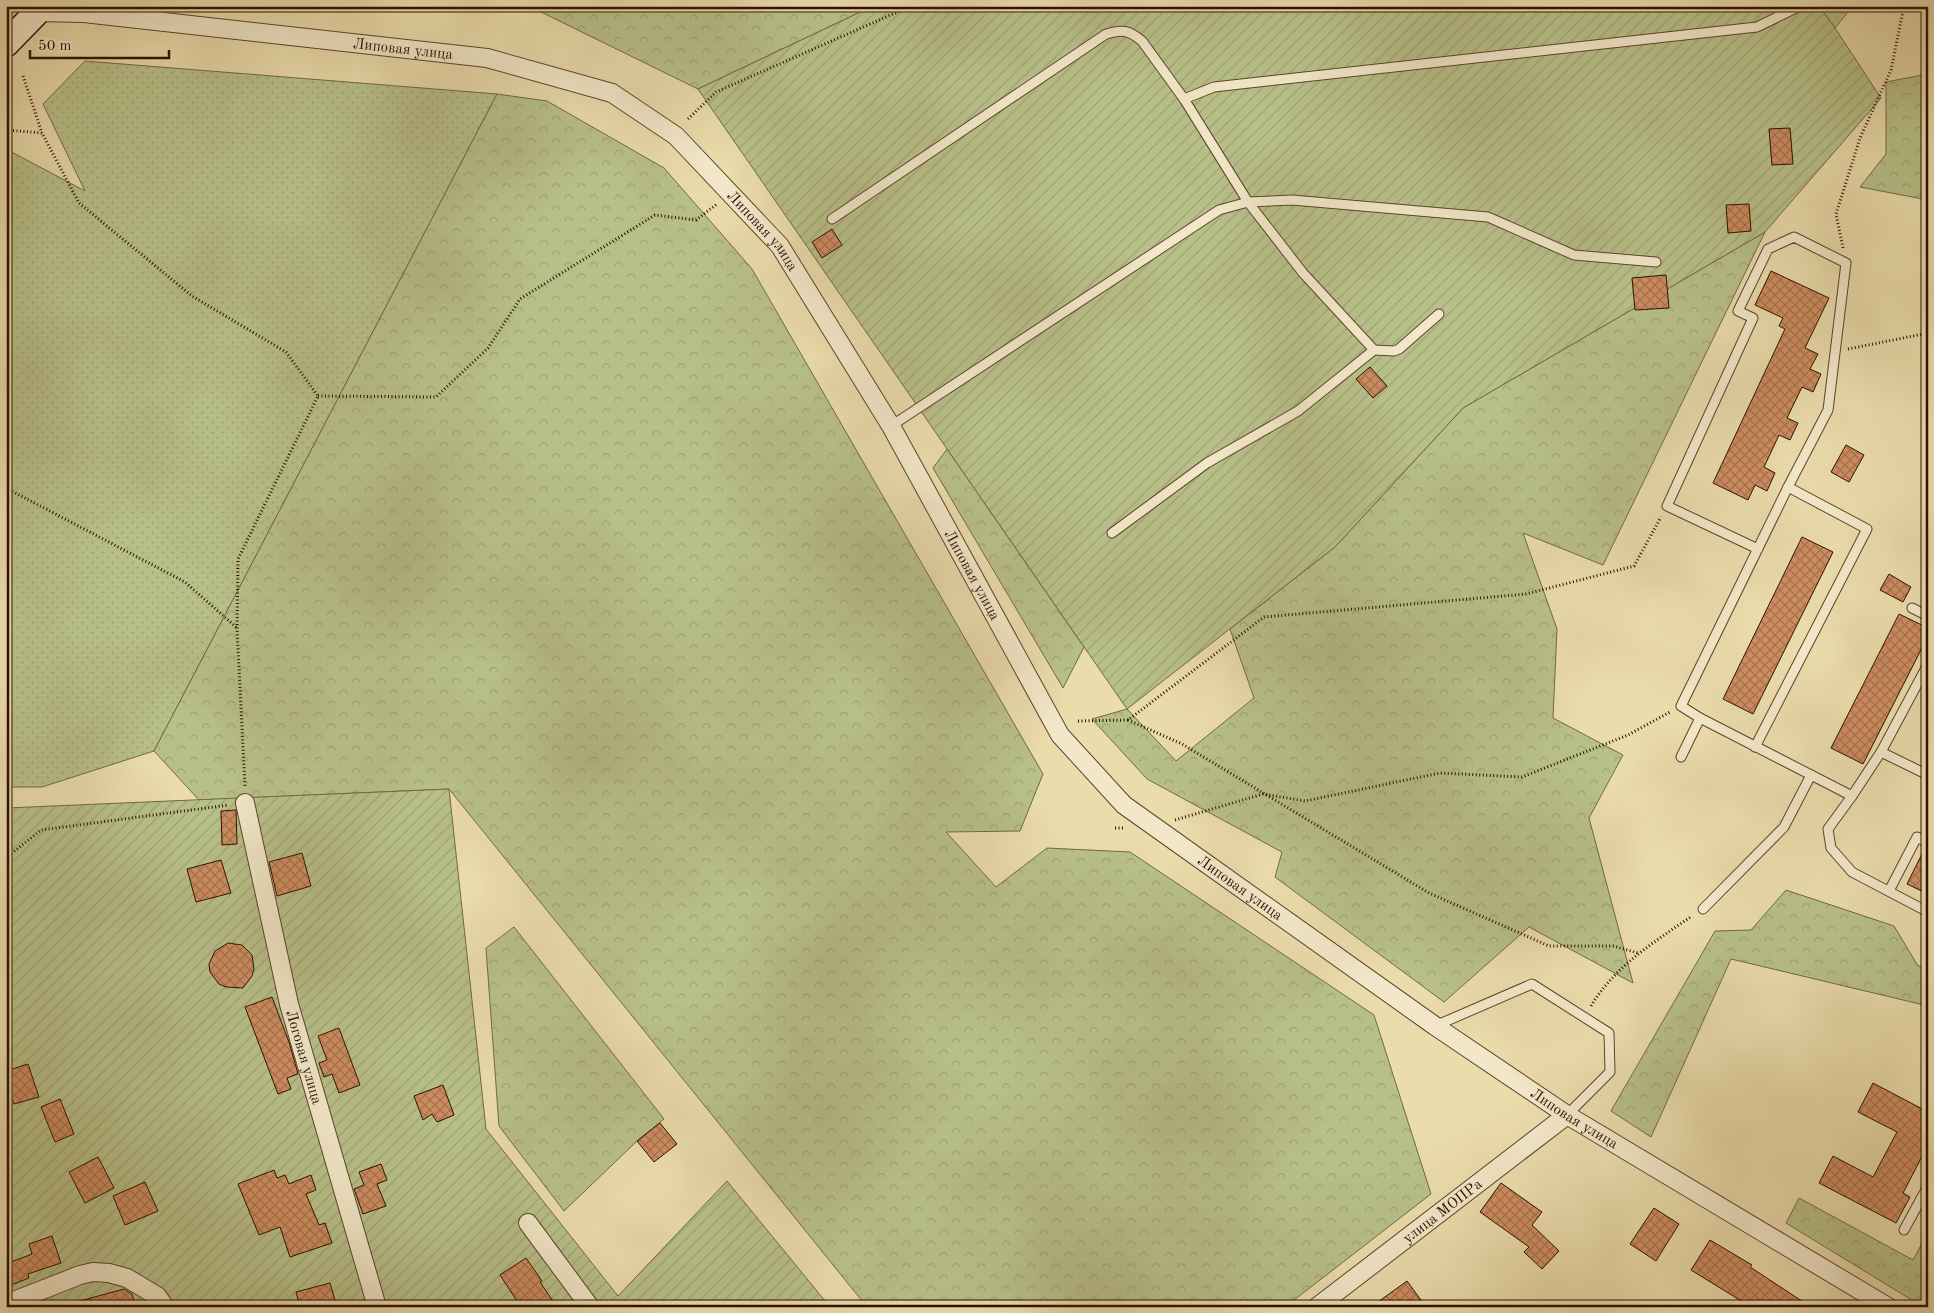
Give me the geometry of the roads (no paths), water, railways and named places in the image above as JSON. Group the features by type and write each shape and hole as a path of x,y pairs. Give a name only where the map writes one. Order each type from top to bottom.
{"main road":[{"path":"6,44 40,9"}],"street":[{"name":"Липовая улица","path":"40,9 486,58 612,94 676,136 780,246 891,426 1060,735 1124,805 1435,1026 1567,1115 1888,1307"},
{"name":"Логовая улица","path":"246,803 289,1004 377,1307"},
{"name":"улица МОПРа","path":"1317,1307 1567,1115"},
{"path":"528,1222 590,1307"},
{"path":"6,1304 80,1275 94,1272 127,1278 161,1303"}],"lane":[{"path":"1184,99 1214,87 1757,27 1800,6"},
{"path":"832,219 1106,34 1119,30 1133,33 1142,41 1184,99 1248,202 1303,273 1374,350"},
{"path":"891,426 1219,210 1248,202 1292,200 1488,217 1574,254 1656,262"},
{"path":"1758,549 1667,506 1753,318 1738,311 1768,249 1794,237 1846,263 1828,410 1788,487 1758,549 1681,706 1700,718 1852,796"},
{"path":"1112,533 1207,463 1298,410 1374,350 1399,350 1440,314"},
{"path":"1755,746 1867,529 1788,487"},
{"path":"1912,608 1928,616"},
{"path":"1928,664 1882,752 1828,829 1831,848 1852,872 1928,912"},
{"path":"1681,757 1700,718"},
{"path":"1882,752 1928,775"},
{"path":"1703,909 1784,827 1811,775"},
{"path":"1889,891 1917,838 1928,843"},
{"path":"1435,1026 1532,984 1609,1033 1610,1072 1567,1115"},
{"path":"1904,1230 1928,1186"}]}
